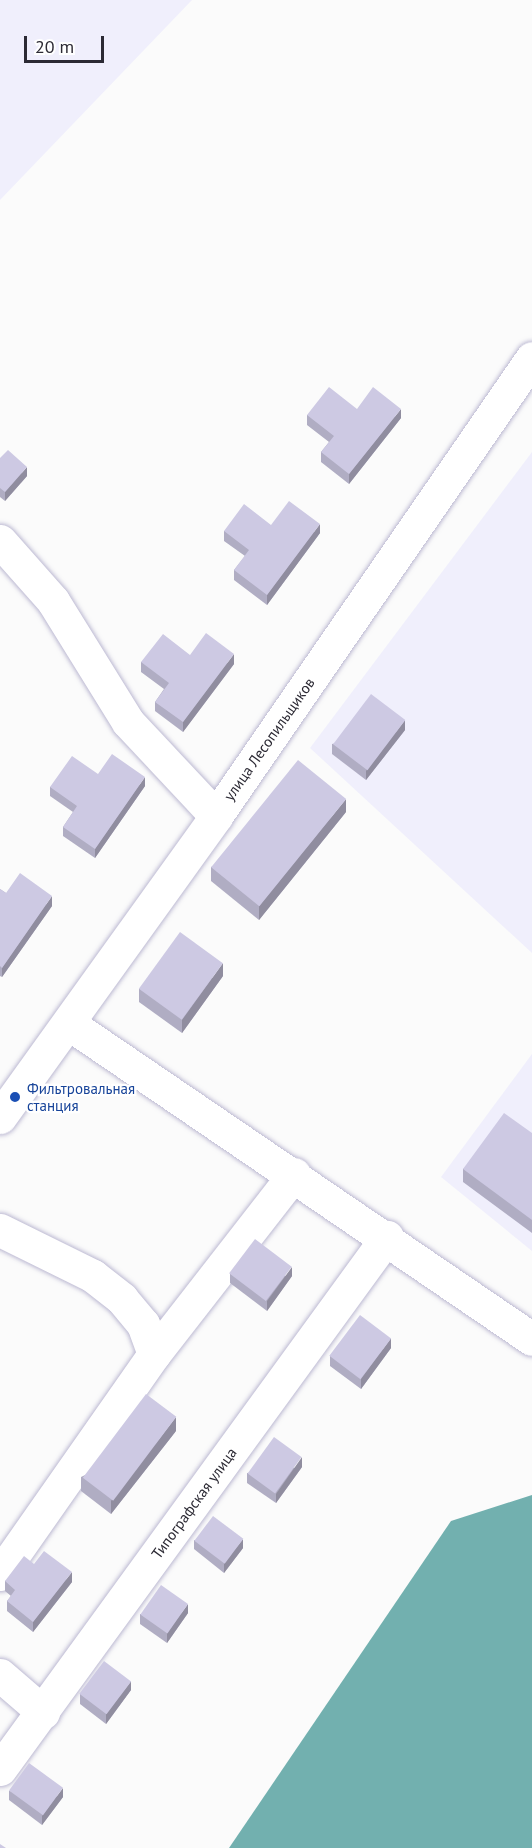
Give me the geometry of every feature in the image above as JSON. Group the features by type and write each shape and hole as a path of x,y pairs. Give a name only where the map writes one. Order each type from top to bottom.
{"street":[{"name":"улица Лесопильщиков","path":"0,1117 216,816 532,358"},
{"path":"0,541 53,601 128,722 216,816"},
{"path":"68,1023 387,1237 532,1339"},
{"path":"0,1574 154,1354 294,1174"},
{"path":"0,1230 93,1276 122,1299 143,1324 154,1354"},
{"name":"Типографская улица","path":"0,1769 387,1237"},
{"path":"0,1675 43,1712"}],"shaded area":[{"path":"0,0 192,0 0,200"},
{"path":"532,452 532,953 310,748"},
{"path":"532,1054 532,1251 441,1177"}],"water":[{"path":"532,1495 532,1848 229,1848 451,1521"}],"building":[{"path":"329,387 357,409 373,387 401,409 349,474 321,452 334,436 307,415"},
{"path":"8,450 27,467 5,492 0,488 0,458"},
{"path":"289,501 320,524 267,595 234,570 249,550 224,531 244,504 271,525"},
{"path":"206,633 234,654 183,722 155,702 169,683 141,662 163,634 190,655"},
{"path":"371,694 405,720 367,770 333,744"},
{"path":"112,754 145,777 95,849 63,827 77,806 50,787 72,756 98,774"},
{"path":"298,760 346,799 259,906 211,867"},
{"path":"20,873 52,896 2,968 0,966 0,889 6,893"},
{"path":"180,932 223,963 182,1020 139,989"},
{"path":"504,1113 532,1133 532,1220 463,1169"},
{"path":"255,1239 292,1267 266,1301 229,1273"},
{"path":"360,1315 391,1338 360,1379 329,1356"},
{"path":"146,1394 176,1417 113,1501 83,1478"},
{"path":"274,1437 302,1457 275,1493 248,1473"},
{"path":"213,1516 243,1539 225,1564 194,1541"},
{"path":"44,1551 72,1572 33,1622 7,1601 15,1590 5,1581 24,1556 34,1564"},
{"path":"161,1585 188,1604 167,1633 140,1614"},
{"path":"104,1661 131,1681 106,1714 79,1694"},
{"path":"29,1763 63,1788 43,1815 9,1791"}],"place":[{"name":"Фильтровальная станция","path":"15,1097"}]}
